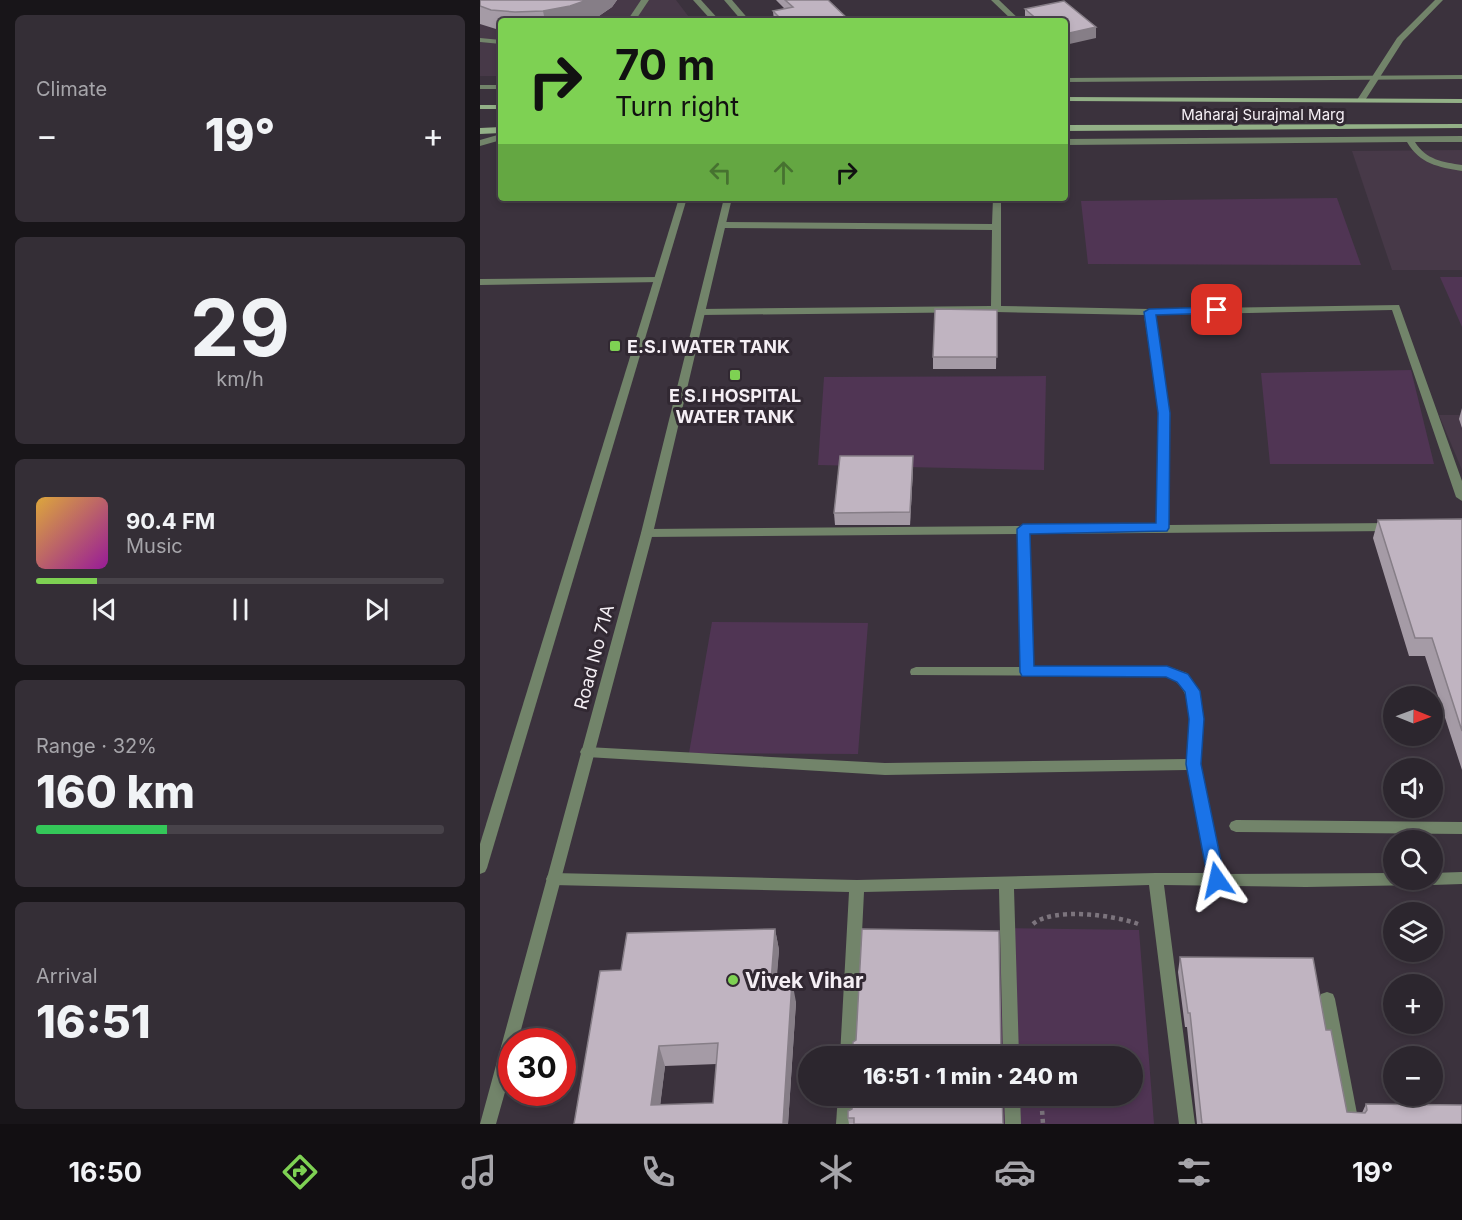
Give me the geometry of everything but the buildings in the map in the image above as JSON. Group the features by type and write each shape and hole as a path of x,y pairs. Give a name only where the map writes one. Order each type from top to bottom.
{"main road":[{"path":"1068,99 1462,101"},
{"path":"480,107 498,107"},
{"name":"Maharaj Surajmal Marg","path":"1068,128 1462,126"},
{"path":"480,130 498,130"}],"street":[{"path":"633,18 645,0"},
{"path":"697,0 713,18"},
{"path":"728,0 743,18"},
{"path":"995,0 1014,18"},
{"path":"1361,100 1400,40 1438,0"},
{"path":"480,40 498,42"},
{"path":"1068,80 1462,78"},
{"path":"480,87 498,87"},
{"path":"480,143 498,138"},
{"path":"1068,142 1462,139"},
{"path":"1410,140 1417,154 1435,164 1462,168"},
{"path":"480,868 682,201"},
{"name":"Road No 71A","path":"488,1124 647,533 727,201"},
{"path":"996,309 997,201"},
{"path":"723,225 996,227"},
{"path":"480,282 658,280"},
{"path":"701,312 996,309 1149,312 1396,307 1462,497"},
{"path":"1149,312 1164,413 1162,528"},
{"path":"647,533 1402,527"},
{"path":"1023,529 1027,672"},
{"path":"916,672 1167,671 1182,678 1192,691 1196,719 1193,764 1217,880"},
{"path":"587,752 885,769 1193,764"},
{"path":"1236,826 1383,833"},
{"path":"1439,830 1462,828"},
{"path":"1443,879 1462,878"},
{"path":"553,879 857,886 1156,879 1383,879"},
{"path":"1156,879 1187,1124"},
{"path":"1006,884 1011,1046"},
{"path":"849,1046 857,886"},
{"path":"1327,999 1351,1124"},
{"path":"844,1124 845,1106"},
{"path":"1012,1106 1013,1124"}],"path":[{"path":"1031,928 1034,921 1040,918 1100,916 1126,919 1138,924 1144,934"},
{"path":"1042,1106 1043,1124"}],"shaded area":[{"path":"480,0 676,0 690,18 498,18 498,76 480,76"},
{"path":"1462,150 1462,270 1392,270 1352,151"},
{"path":"1337,198 1361,265 1088,264 1081,201"},
{"path":"1440,277 1462,277 1462,327"},
{"path":"1411,370 1434,464 1270,464 1261,373"},
{"path":"1046,376 1044,470 818,465 824,377"},
{"path":"1439,415 1462,415 1462,470"},
{"path":"712,622 868,623 858,754 689,753"},
{"path":"1000,928 1139,930 1154,1124 1001,1124 1001,1106 1143,1106 1143,1046 1001,1046"}],"place":[{"name":"E.S.I WATER TANK","path":"615,346"},
{"name":"E S.I HOSPITAL WATER TANK","path":"735,375"},
{"name":"Vivek Vihar","path":"733,980"}],"route":[{"path":"1217,310 1149,312 1164,413 1162,528 1023,529 1027,672 1167,671 1182,678 1192,691 1196,719 1193,764 1217,880"}]}
